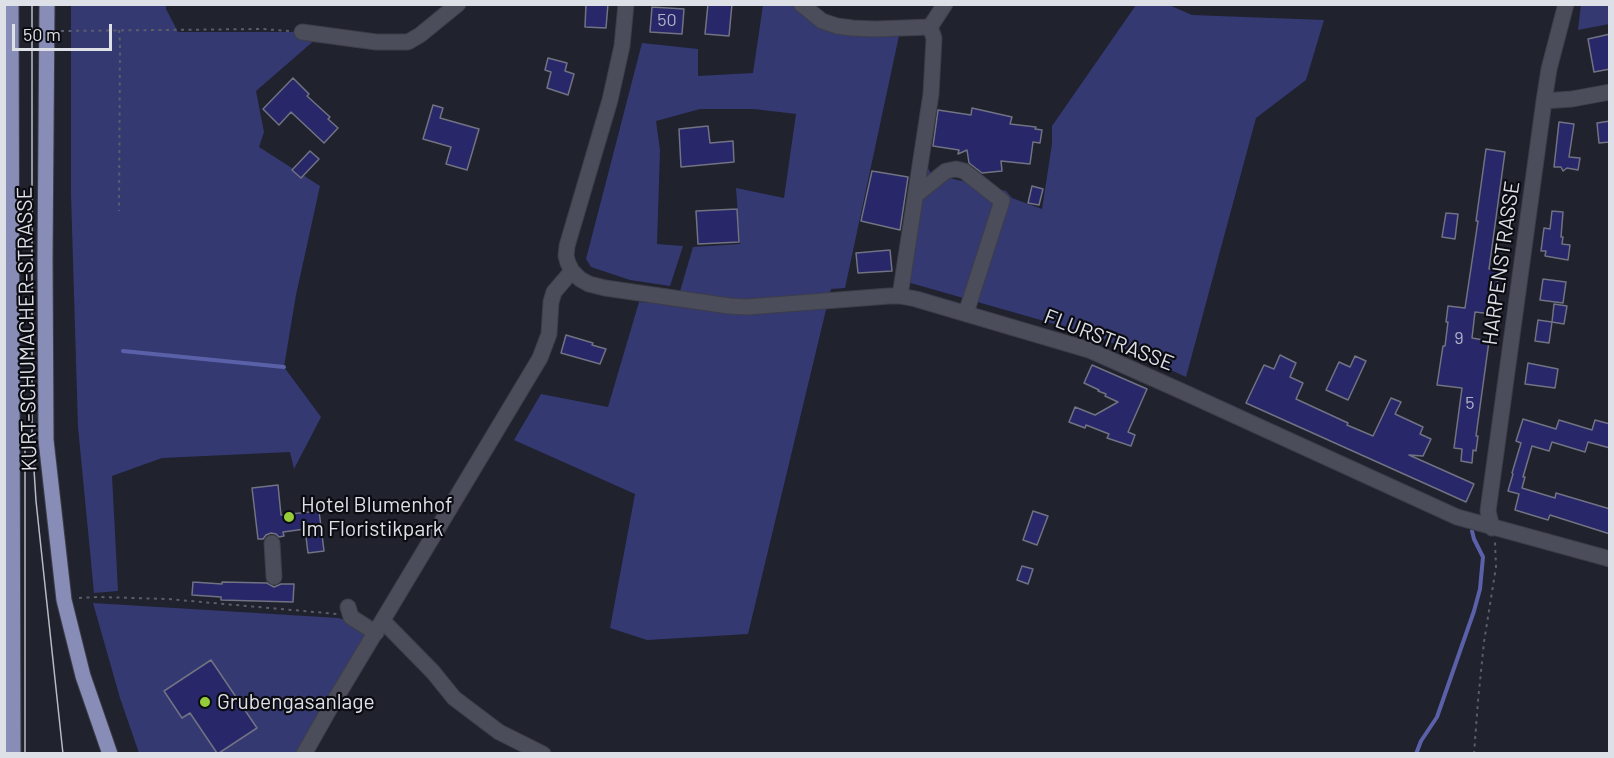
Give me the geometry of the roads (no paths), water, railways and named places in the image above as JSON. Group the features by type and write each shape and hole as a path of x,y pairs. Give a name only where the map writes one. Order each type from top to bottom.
{"main road":[{"name":"KURT-SCHUMACHER-STRASSE","path":"11,4 13,753"},
{"name":"KURT-SCHUMACHER-STRASSE","path":"47,4 46,440 64,600 83,676 110,753"}],"street":[{"path":"302,32 376,42 408,42 458,4"},
{"path":"304,753 540,358 549,334 554,292 572,271 567,256 567,246 610,100 622,45 626,4"},
{"path":"801,4 822,21 837,26 875,29 930,27"},
{"path":"930,27 945,4"},
{"name":"HARPENSTRASSE","path":"1492,528 1488,511 1544,101 1566,4"},
{"path":"900,296 931,94 934,38 930,27"},
{"path":"1544,101 1572,99 1610,92"},
{"path":"916,195 946,171 956,169 964,171 1002,201 966,313"},
{"name":"FLURSTRASSE","path":"572,271 589,284 605,288 729,306 747,307 900,296 966,313 1089,350 1457,517 1610,560"},
{"path":"272,543 274,577"},
{"path":"4,619 12,602"},
{"path":"350,612 380,627 433,672 454,698 499,732 543,753"},
{"path":"4,697 13,714"}],"waterway":[{"path":"123,351 284,367"},
{"path":"1416,754 1421,741 1437,717 1480,589 1483,557 1472,531"}],"tram line":[{"path":"32,4 32,438 36,501 63,754"},
{"path":"25,448 25,754"}],"place":[{"name":"Hotel Blumenhof Im Floristikpark","path":"289,517"},
{"name":"Grubengasanlage","path":"205,702"}]}
